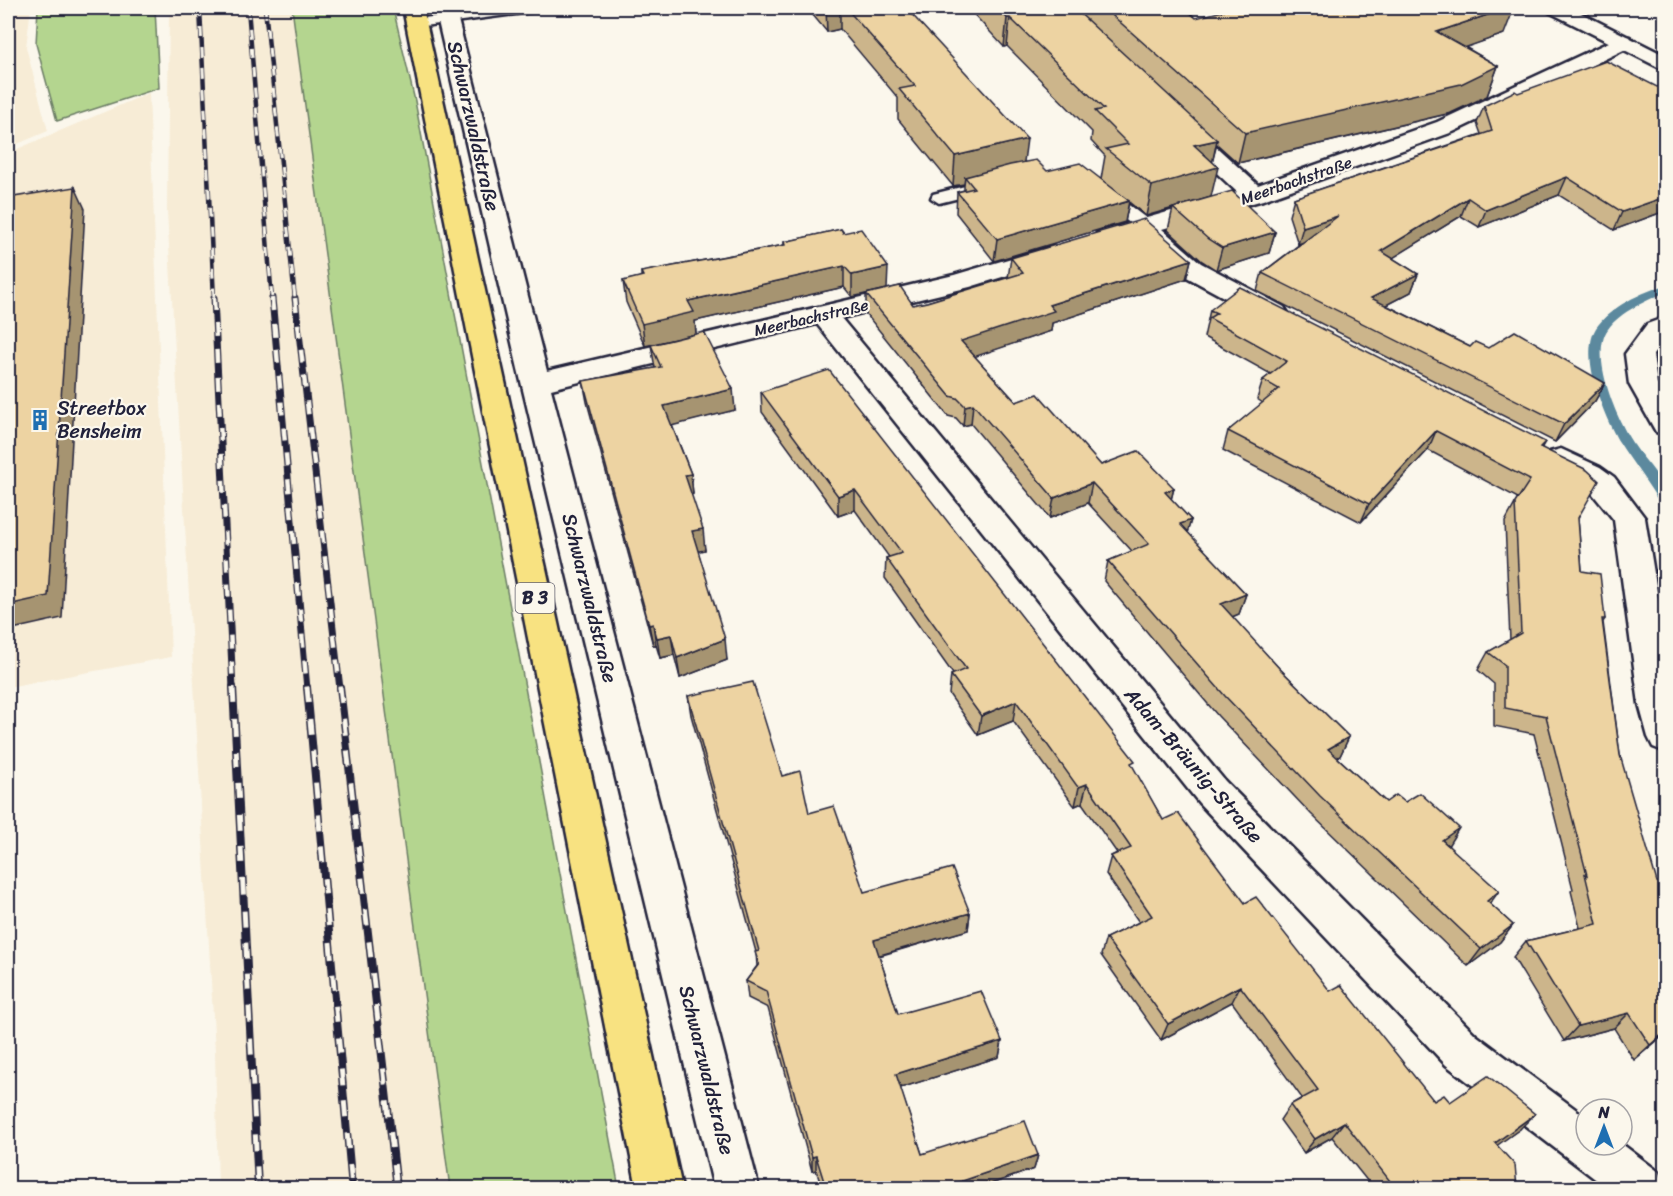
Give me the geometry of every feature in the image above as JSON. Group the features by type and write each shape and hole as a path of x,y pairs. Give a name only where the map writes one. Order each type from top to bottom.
{"main road":[{"name":"Schwarzwaldstraße","path":"431,14 660,1188"}],"street":[{"path":"1556,8 1665,65"},
{"name":"Schwarzwaldstraße","path":"431,14 536,383 736,1188"},
{"name":"Meerbachstraße","path":"536,383 962,281 1254,195 1464,119 1622,42"},
{"path":"1160,108 1254,195"},
{"path":"1145,226 1192,269 1293,322"},
{"name":"Adam-Bräunig-Straße","path":"823,314 1212,792 1461,1050 1643,1188"},
{"path":"1665,325 1657,330 1639,354 1643,384 1665,425"},
{"path":"1536,447 1589,474 1604,485 1629,518 1656,704 1665,737"}],"lane":[{"path":"431,14 531,8"},
{"path":"939,198 997,184"},
{"path":"1093,185 1145,226"}],"shaded area":[{"path":"8,8 31,8 26,47 48,131 8,148"},
{"path":"169,8 292,8 450,1188 218,1188 215,1051 167,211"},
{"path":"149,93 171,657 8,687 8,153"}],"green space":[{"path":"38,8 155,8 159,88 57,121 36,44"},
{"path":"292,8 393,8 415,101 619,1188 450,1188"}],"building":[{"path":"846,8 906,8 1027,139 955,156 899,89 915,86"},
{"path":"997,8 1074,8 1217,140 1194,145 1218,167 1152,186 1106,149 1128,144 1095,111 1104,109"},
{"path":"1104,8 1184,8 1196,18 1234,8 1508,8 1437,32 1498,66 1461,84 1245,133"},
{"path":"1606,61 1657,87 1665,84 1665,197 1622,212 1567,177 1486,210 1468,198 1381,251 1418,274 1371,298 1470,347 1475,342 1488,348 1515,331 1605,383 1564,424 1262,273 1338,216 1303,227 1294,198 1492,131 1484,106 1515,91 1518,93"},
{"path":"1036,160 1047,171 1080,163 1129,201 997,239 957,192 974,188 965,177"},
{"name":"Streetbox Bensheim","path":"75,187 48,596 8,605 8,198"},
{"path":"1232,191 1275,232 1222,248 1208,239 1173,208"},
{"path":"1144,219 1191,260 1049,305 1054,311 961,341 1016,402 1038,394 1101,465 1138,451 1174,488 1165,492 1191,520 1180,524 1246,594 1221,604 1279,668 1349,737 1328,749 1386,802 1396,795 1405,802 1420,793 1459,828 1442,840 1499,891 1487,901 1513,925 1481,949 1320,796 1225,696 1108,561 1149,544 1092,483 1054,498 973,404 965,406 957,398 950,396 866,294 900,286 913,305 927,302 1023,273 1011,258"},
{"path":"841,229 843,233 861,229 888,267 852,275 844,266 688,301 694,312 642,324 623,281 643,276 641,272 785,245 784,242"},
{"path":"1240,287 1545,442 1540,447 1587,470 1599,481 1578,518 1582,571 1600,574 1605,619 1602,619 1620,755 1657,882 1665,883 1665,1032 1650,1045 1629,1013 1578,1026 1526,941 1597,924 1585,874 1587,875 1546,716 1505,708 1505,665 1488,652 1521,633 1515,503 1530,480 1436,431 1369,504 1228,431 1279,389 1263,380 1287,361 1209,318 1217,313 1210,310"},
{"path":"704,332 733,389 664,406 691,474 685,475 703,529 692,531 725,639 677,658 671,635 657,638 653,624 649,625 583,381 661,367 651,345"},
{"path":"829,370 1135,761 1131,763 1163,820 1178,813 1245,903 1256,897 1330,991 1341,985 1434,1101 1444,1095 1450,1102 1488,1076 1535,1114 1495,1143 1515,1165 1517,1188 1379,1188 1390,1181 1344,1122 1315,1139 1290,1105 1318,1090 1240,986 1168,1024 1106,938 1152,916 1111,856 1131,848 1087,784 1077,786 1016,701 981,716 951,675 966,669 886,558 902,553 855,490 838,496 761,392"},
{"path":"753,682 782,776 800,771 809,813 834,806 864,892 952,868 970,913 874,940 898,1014 981,991 1002,1041 896,1074 922,1154 1025,1121 1038,1155 942,1188 826,1188 816,1156 812,1157 766,991 746,981 759,964 755,952 759,951 688,696"}],"waterway":[{"path":"1666,288 1614,316 1601,330 1596,352 1600,380 1619,431 1666,504"}],"railway":[{"path":"200,8 214,299"},
{"path":"248,8 272,299"},
{"path":"265,8 295,299"},
{"path":"214,298 233,689"},
{"path":"272,298 307,689"},
{"path":"295,298 340,689"},
{"path":"233,687 258,1188"},
{"path":"307,687 352,1188"},
{"path":"340,687 397,1188"}],"place":[{"name":"Streetbox Bensheim","path":"40,420"}]}
